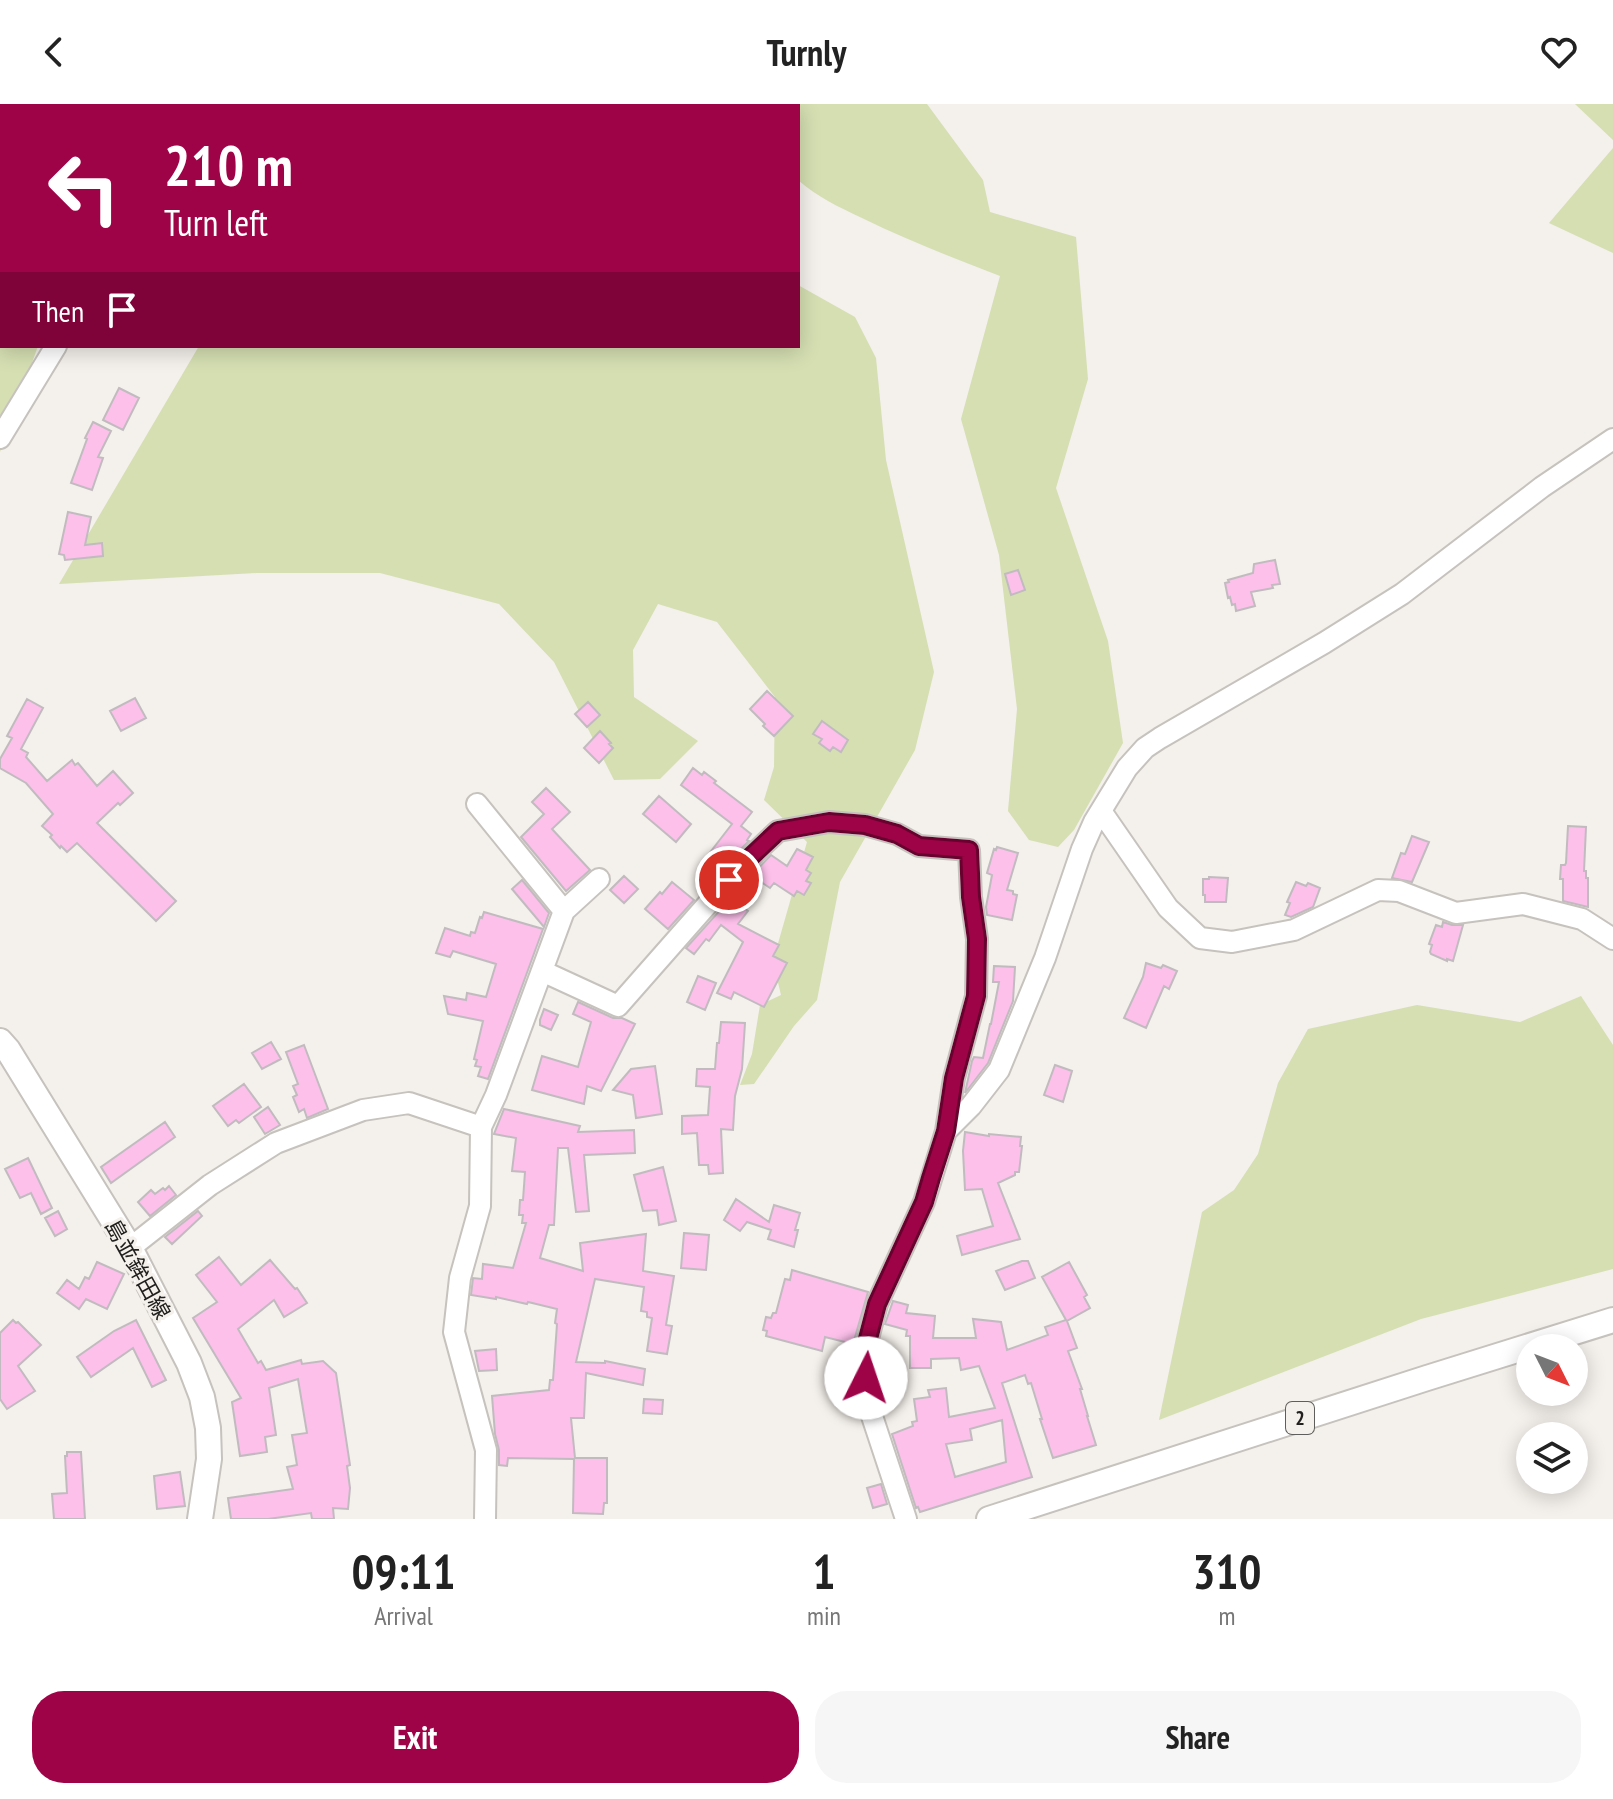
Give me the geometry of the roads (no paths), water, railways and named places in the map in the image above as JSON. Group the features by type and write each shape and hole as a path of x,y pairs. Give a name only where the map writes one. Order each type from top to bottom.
{"main road":[{"name":"島並鉾田線","path":"0,1041 130,1248 189,1363 202,1397 208,1428 209,1459 200,1519"},
{"name":"2","path":"989,1519 1613,1320"}],"street":[{"path":"0,438 55,348"},
{"path":"946,1131 971,1106 999,1070 1045,958 1082,849 1127,768 1145,748 1402,594 1542,487 1613,439"},
{"path":"477,804 564,911"},
{"path":"1101,811 1168,908 1200,938 1232,942 1294,930 1378,890 1399,891 1456,913 1523,904 1582,919 1613,939"},
{"path":"542,971 618,1006 743,864 778,831 829,822 865,825 897,834 919,846 969,850 977,939 976,996 954,1078 946,1131 924,1202 877,1304 864,1354 867,1401 906,1519"},
{"path":"485,1519 486,1450 454,1332 460,1278 480,1206 481,1127 496,1095 564,911 599,879"},
{"path":"130,1248 210,1185 276,1143 363,1110 409,1103 481,1127"}]}
